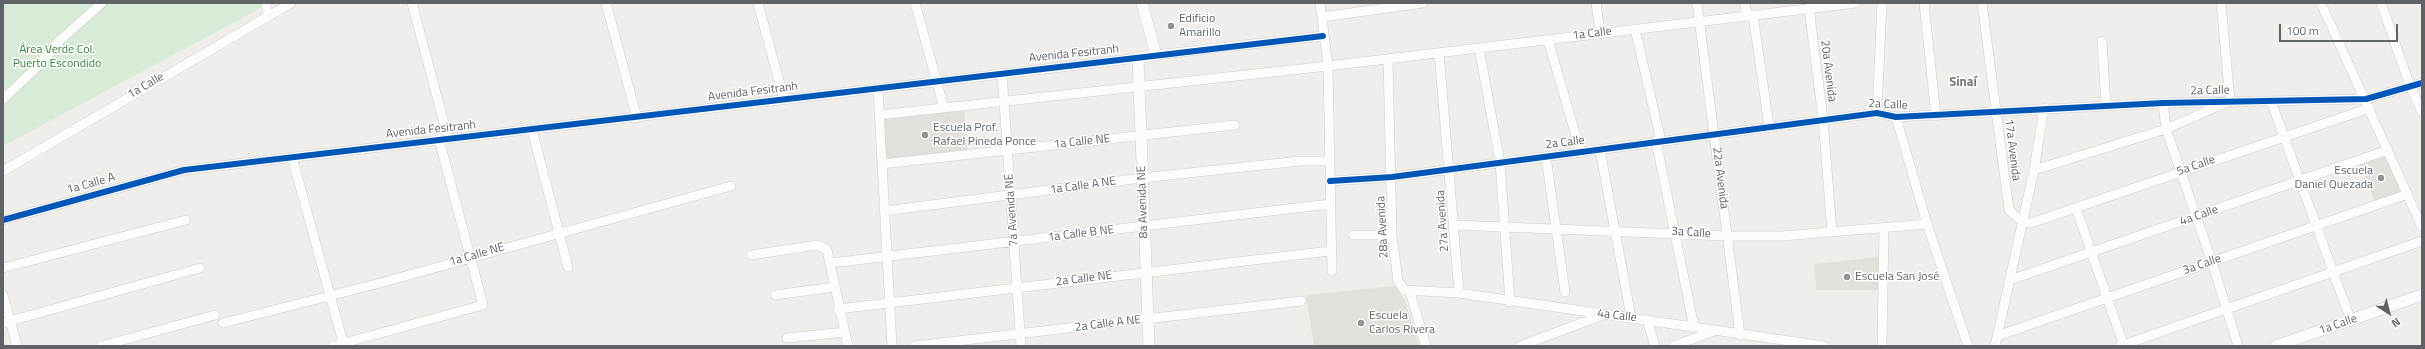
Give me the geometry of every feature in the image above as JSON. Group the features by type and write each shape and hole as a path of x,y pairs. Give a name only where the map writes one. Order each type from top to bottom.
{"street":[{"path":"3,99 37,67 59,40 102,3"},
{"path":"266,3 268,16"},
{"name":"1a Calle","path":"3,171 291,3"},
{"path":"412,3 448,138"},
{"path":"606,3 637,118"},
{"path":"758,3 784,100"},
{"path":"915,3 944,108"},
{"path":"1142,3 1156,56"},
{"path":"1320,3 1328,66 1330,251 1332,271"},
{"path":"1322,17 1424,3"},
{"path":"1596,3 1600,33"},
{"name":"22a Avenida","path":"1697,3 1740,335"},
{"path":"1746,3 1750,15 1769,126"},
{"name":"1a Calle","path":"879,115 1328,66 1548,40 1750,15 1788,7 1809,8 1834,4 1856,3"},
{"path":"1877,113 1882,3"},
{"path":"1924,3 1936,116"},
{"name":"17a Avenida","path":"1982,3 2009,210 2022,222"},
{"path":"2034,170 2166,129 2230,101 2221,3"},
{"path":"2321,3 2366,99 2422,227"},
{"path":"2382,3 2410,86 2422,112"},
{"name":"20a Avenida","path":"1809,8 1823,120 1832,232"},
{"path":"1635,29 1659,141 1673,232 1694,327"},
{"name":"Avenida Fesitranh","path":"184,170 438,139 532,130 878,90 1002,73 1323,36"},
{"path":"1548,40 1581,153"},
{"path":"2102,41 2106,106"},
{"path":"1479,48 1500,162 1503,226 1510,302"},
{"name":"27a Avenida","path":"1439,52 1450,169 1459,293"},
{"name":"8a Avenida NE","path":"1138,58 1148,346"},
{"name":"28a Avenida","path":"1388,59 1392,177 1392,235 1398,281 1404,290 1410,292"},
{"name":"7a Avenida NE","path":"1002,73 1021,346"},
{"name":"2a Calle","path":"1330,182 1392,177 1500,162 1581,153 1769,126 1877,113 1896,118 2044,108 2163,103 2366,99 2422,83"},
{"path":"878,90 892,346"},
{"path":"2271,101 2351,321"},
{"path":"2163,103 2166,129 2212,262 2238,346"},
{"path":"1994,346 2034,170 2044,108"},
{"name":"5a Calle","path":"2022,222 2031,223 2370,108"},
{"path":"1896,118 1927,224 1968,346"},
{"name":"1a Calle NE","path":"882,164 1235,125"},
{"path":"532,130 568,267"},
{"path":"333,346 344,345 483,305 438,139"},
{"path":"1600,150 1631,318"},
{"name":"4a Calle","path":"2010,280 2197,217 2388,150"},
{"path":"292,157 344,345"},
{"path":"1546,157 1565,292"},
{"name":"1a Calle A NE","path":"884,211 1011,196 1142,178 1300,161 1330,161"},
{"name":"1a Calle A","path":"3,220 184,170"},
{"name":"1a Calle NE","path":"223,323 330,296 731,186"},
{"name":"3a Calle","path":"1997,336 2408,194"},
{"name":"1a Calle B NE","path":"831,263 1330,204"},
{"path":"2076,208 2108,298 2123,346 2422,242"},
{"path":"3,268 186,220"},
{"name":"3a Calle","path":"1454,225 1673,232 1727,236 1782,236 1884,229 1927,224"},
{"path":"1882,346 1884,229"},
{"path":"1353,235 1392,235"},
{"path":"751,255 818,245 827,250 831,263 838,309 848,346"},
{"name":"2a Calle NE","path":"838,309 1330,251"},
{"path":"6,321 200,268"},
{"path":"775,295 834,287"},
{"path":"1410,292 1426,346"},
{"name":"4a Calle","path":"1410,292 1459,293 1510,302 1694,327 1740,335 1767,342 1824,346"},
{"path":"3,295 6,321 17,346"},
{"name":"1a Calle","path":"2276,346 2422,295"},
{"name":"2a Calle A NE","path":"914,346 1301,301"},
{"path":"1520,346 1536,343 1604,314"},
{"path":"101,346 215,315"},
{"path":"1647,320 1655,346"},
{"path":"1673,346 1715,331"},
{"path":"787,338 845,332"}],"shaded area":[{"name":"Escuela Prof. Rafael Pineda Ponce","path":"964,110 968,150 887,159 883,119"},
{"name":"Escuela Daniel Quezada","path":"2386,155 2403,192 2375,202 2359,164"},
{"name":"Escuela San José","path":"1879,257 1879,290 1816,290 1814,264"},
{"name":"Escuela Carlos Rivera","path":"1395,286 1405,300 1419,346 1314,346 1306,295"}],"green space":[{"name":"Área Verde Col. Puerto Escondido","path":"3,3 270,3 3,146"}],"cycle path":[{"path":"3,220 184,170 1323,36"},
{"path":"1330,181 1392,177 1877,113 1896,117 2163,103 2366,99 2422,83"}],"place":[{"name":"Edificio Amarillo","path":"1171,26"},
{"name":"Escuela Prof. Rafael Pineda Ponce","path":"925,135"},
{"name":"Escuela Daniel Quezada","path":"2381,178"},
{"name":"Escuela San José","path":"1847,277"},
{"name":"Escuela Carlos Rivera","path":"1361,323"}],"district":[{"name":"Sinaí","path":"1963,83"}]}
